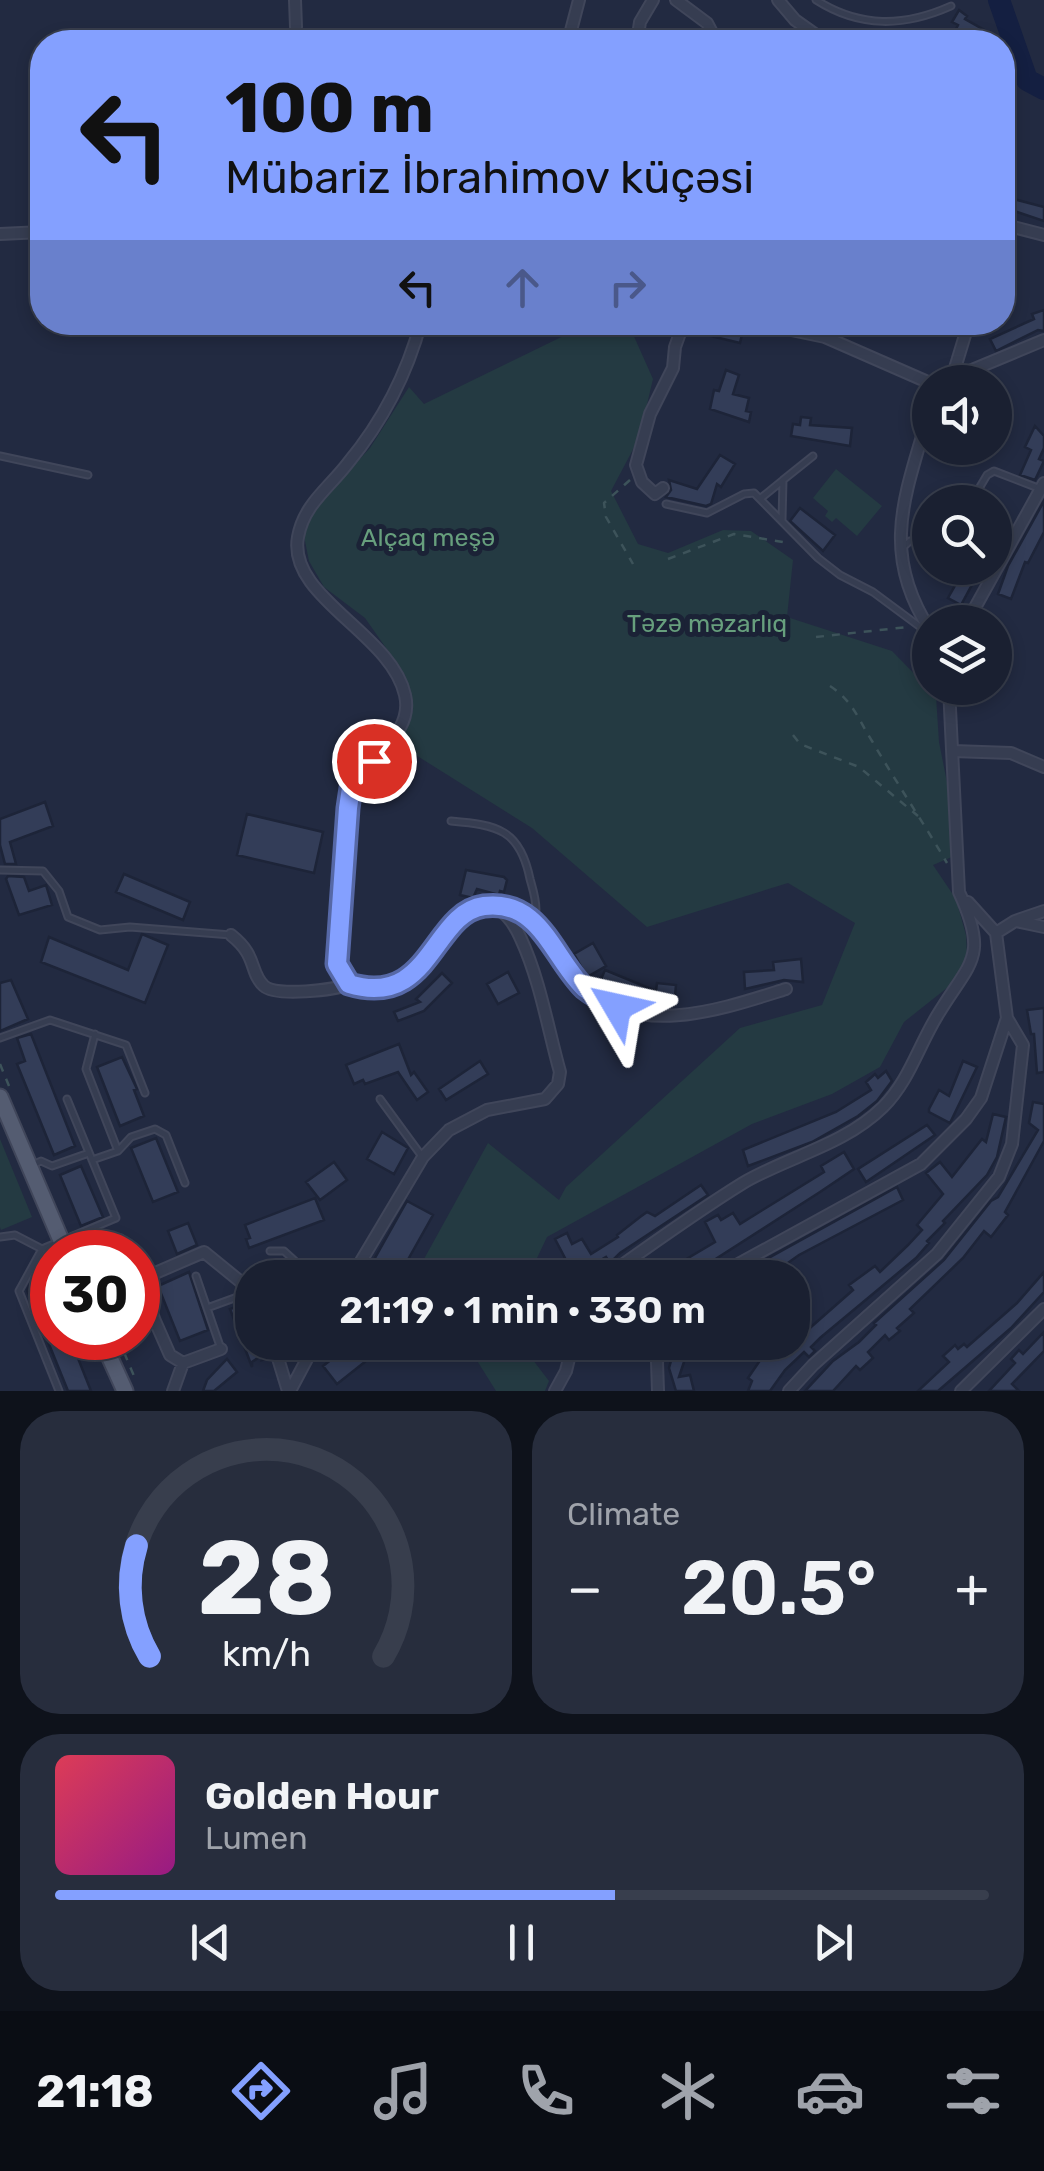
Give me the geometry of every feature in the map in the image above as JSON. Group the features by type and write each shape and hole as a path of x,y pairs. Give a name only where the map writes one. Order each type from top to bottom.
{"main road":[{"path":"0,1097 56,1230"},
{"path":"119,1360 130,1384"}],"street":[{"path":"295,0 296,27"},
{"path":"571,30 580,0"},
{"path":"639,30 653,0"},
{"path":"676,0 710,30"},
{"path":"778,0 794,20 809,30"},
{"path":"1015,228 1044,236"},
{"path":"0,234 30,233"},
{"path":"349,984 337,964 351,788 398,730 404,718 405,695 380,650 312,588 298,553 298,538 312,503 349,462 402,380 417,335"},
{"path":"663,488 655,494 649,491 637,472 642,438 663,384 674,368 679,335"},
{"path":"821,335 912,375"},
{"path":"953,365 964,335"},
{"path":"984,365 1044,340"},
{"path":"913,465 900,510 900,550 915,605"},
{"path":"976,605 1042,486"},
{"path":"633,1260 744,1183 852,1132 894,1095 931,1026 969,971 974,957 971,923 959,892 950,705"},
{"path":"953,751 1012,753 1044,767"},
{"path":"789,1391 813,1364 937,1254 999,1177 1012,1144 1022,1045 1007,1018 996,933 959,892"},
{"path":"231,936 246,947 261,983 271,991 326,990 349,984 378,988 392,985 418,968 468,910 490,905 530,915 584,987 617,1007 646,1015 717,1011 786,989"},
{"path":"362,1260 423,1157 450,1130 487,1110 545,1099 558,1084 560,1072 525,949 498,906"},
{"path":"996,933 1044,911"},
{"path":"1016,921 1044,927"},
{"path":"746,1260 920,1164 966,1119 981,1098 1007,1018"},
{"path":"160,1270 204,1252 235,1277"},
{"path":"961,1391 1044,1308"},
{"path":"160,1332 170,1355 183,1363"},
{"path":"173,1391 183,1363 220,1349"},
{"path":"279,1360 289,1391"},
{"path":"289,1391 306,1360"},
{"path":"555,1391 569,1360"},
{"path":"658,1360 658,1391"}],"lane":[{"path":"816,0 841,16 863,21 920,18 951,6"},
{"path":"0,456 88,475"},
{"path":"761,498 813,456"},
{"path":"981,485 994,471 1042,486"},
{"path":"782,523 783,480"},
{"path":"666,504 708,512 748,492 761,498 800,542 830,568 873,592 912,623"},
{"path":"900,550 912,541"},
{"path":"451,822 484,824 514,839 527,861 535,895 536,910 530,915"},
{"path":"0,870 43,871 58,891 68,917 100,930 130,926 231,936"},
{"path":"0,1038 50,1020 126,1045 145,1094"},
{"path":"95,1034 86,1068 118,1151"},
{"path":"67,1099 116,1218 94,1230"},
{"path":"380,1099 423,1157"},
{"path":"29,1166 41,1161 52,1166 118,1151 132,1137 155,1129 166,1135 186,1183"},
{"path":"0,1237 6,1234 30,1242"},
{"path":"270,1252 284,1250 294,1260"},
{"path":"30,1272 20,1291 30,1317"},
{"path":"196,1276 220,1349"},
{"path":"207,1308 235,1297"},
{"path":"47,1360 59,1391"}],"path":[{"path":"633,564 606,517 604,503 637,472"},
{"path":"668,560 734,534 778,544 800,542"},
{"path":"816,637 902,630 912,625"},
{"path":"830,686 858,711 873,744 952,871 959,892"},
{"path":"793,734 800,744 859,767 920,816"},
{"path":"119,1360 130,1384"}],"green space":[{"name":"Alçaq meşə","path":"565,335 633,335 653,379 639,438 611,491 638,544 668,553 723,530 751,531 793,560 787,617 892,651 912,671 912,705 937,705 939,742 961,853 933,865 956,899 967,956 957,980 904,1022 880,1067 832,1094 752,1124 547,1237 536,1260 424,1260 488,1143 559,1200 566,1187 740,1028 822,1005 855,923 788,883 647,927 532,828 395,742 413,711 405,675 365,618 324,587 309,561 304,536 314,508 370,448 409,387 424,404"},
{"path":"836,469 882,506 857,536 836,518 832,522 825,516 828,511 813,498"},
{"path":"0,1139 32,1217 1,1230 0,1227"},
{"path":"477,1360 533,1360 549,1381 545,1391 496,1391"}],"building":[{"path":"959,10 967,16 965,19 984,30 956,30 958,25 952,22"},
{"path":"1015,199 1044,207 1044,221 1015,211"},
{"path":"1044,310 1044,331 1038,330 996,351 990,339 1015,335 1015,328 1034,319 1032,314"},
{"path":"707,335 742,335 740,343"},
{"path":"726,370 739,375 733,394 749,398 749,422 710,409 714,390 719,391"},
{"path":"801,417 811,418 810,425 852,428 850,446 791,436 793,424 800,425"},
{"path":"1035,426 1044,436 1039,459 1044,461 1035,480 1020,475 1031,450 1025,447"},
{"path":"720,455 735,464 721,487 717,484 711,504 666,497 671,490 669,480 697,489"},
{"path":"1044,501 1044,532 1028,563 1025,562 1011,599 998,594 1001,585 1012,585 1012,559"},
{"path":"800,508 835,535 823,551 790,521"},
{"path":"955,585 972,585 961,605 948,598"},
{"path":"45,802 53,826 10,842 16,864 5,864 0,819"},
{"path":"247,814 323,832 314,873 237,855"},
{"path":"466,870 504,877 504,892 499,895 477,889 473,898 460,895"},
{"path":"124,874 190,902 183,920 116,892"},
{"path":"8,876 24,877 29,891 46,885 52,905 19,915"},
{"path":"142,934 168,945 145,1003 41,962 49,937 128,970"},
{"path":"593,943 606,966 587,977 574,954"},
{"path":"801,959 803,982 784,980 745,989 744,972 774,970 773,962"},
{"path":"605,970 656,991 657,983 676,985 674,1006 642,1005 611,996 598,986"},
{"path":"508,972 519,993 498,1004 487,984"},
{"path":"442,973 452,983 424,1011 398,1021 394,1012 420,1002 416,999"},
{"path":"11,980 28,1019 0,1031 0,983"},
{"path":"1044,1008 1044,1072 1037,1073 1034,1034 1027,1010"},
{"path":"31,1034 75,1146 54,1155 17,1064 25,1061 17,1038"},
{"path":"399,1044 411,1075 414,1072 428,1092 417,1100 398,1072 354,1084 346,1065"},
{"path":"122,1057 144,1116 120,1126 97,1067"},
{"path":"480,1061 488,1074 446,1100 439,1089"},
{"path":"963,1061 977,1067 950,1123 929,1109 939,1090 949,1096"},
{"path":"886,1071 892,1081 877,1101 858,1116 812,1142 748,1166 743,1150 836,1112 871,1090 866,1082"},
{"path":"1033,1102 1044,1104 1044,1141 1005,1212 1008,1215 991,1237 984,1231 963,1258 910,1309 914,1313 897,1328 900,1331 889,1340 885,1335 868,1352 873,1358 860,1370 856,1366 833,1391 805,1391 944,1260 998,1197 1038,1130 1029,1123"},
{"path":"993,1114 1006,1117 997,1157 987,1175 943,1221 916,1258 820,1338 811,1347 815,1351 810,1356 810,1328 853,1290 849,1285 875,1266 880,1272 922,1230 917,1225 943,1194 926,1173 940,1162 952,1177 982,1139 986,1142"},
{"path":"927,1125 935,1135 866,1182 858,1169"},
{"path":"382,1132 408,1148 394,1174 367,1159"},
{"path":"156,1138 178,1192 153,1202 131,1148"},
{"path":"844,1152 854,1169 714,1260 685,1260 715,1242 705,1222 733,1213 740,1224 824,1172 821,1166"},
{"path":"334,1162 347,1180 320,1200 306,1182"},
{"path":"81,1166 103,1217 81,1226 60,1175"},
{"path":"701,1185 708,1195 613,1260 562,1260 565,1258 555,1239 567,1233 572,1244 582,1239 591,1254 647,1212 655,1216"},
{"path":"897,1187 903,1200 792,1260 765,1260"},
{"path":"315,1198 324,1220 249,1248 245,1225"},
{"path":"407,1201 433,1215 408,1260 375,1258"},
{"path":"188,1223 197,1245 177,1254 168,1231"},
{"path":"189,1272 208,1330 180,1341 160,1285"},
{"path":"1044,1272 1044,1292 1011,1328 938,1391 918,1391 949,1362 943,1356 955,1345 958,1349 964,1344 967,1347 1017,1303"},
{"path":"1044,1332 1044,1351 1012,1384 1019,1391 989,1391 1015,1363 1011,1359 1019,1350 1023,1354"},
{"path":"227,1359 237,1372 214,1391 203,1391 207,1380"},
{"path":"55,1360 79,1360 91,1391 68,1391"},
{"path":"331,1360 367,1360 337,1384 323,1366"},
{"path":"671,1360 685,1360 679,1377 690,1375 694,1391 676,1391 669,1368"},
{"path":"760,1360 796,1360 770,1391 748,1391 752,1381 748,1378"}],"waterway":[{"path":"999,0 1010,30"},
{"path":"1015,46 1027,80 1044,89"}],"route":[{"path":"374,761 351,788 345,834 343,917 337,964 349,984 378,988 409,976 468,910 490,905 530,915 584,987 617,1007"}],"park label":[{"name":"Təzə məzarlıq","path":"707,623"}]}
